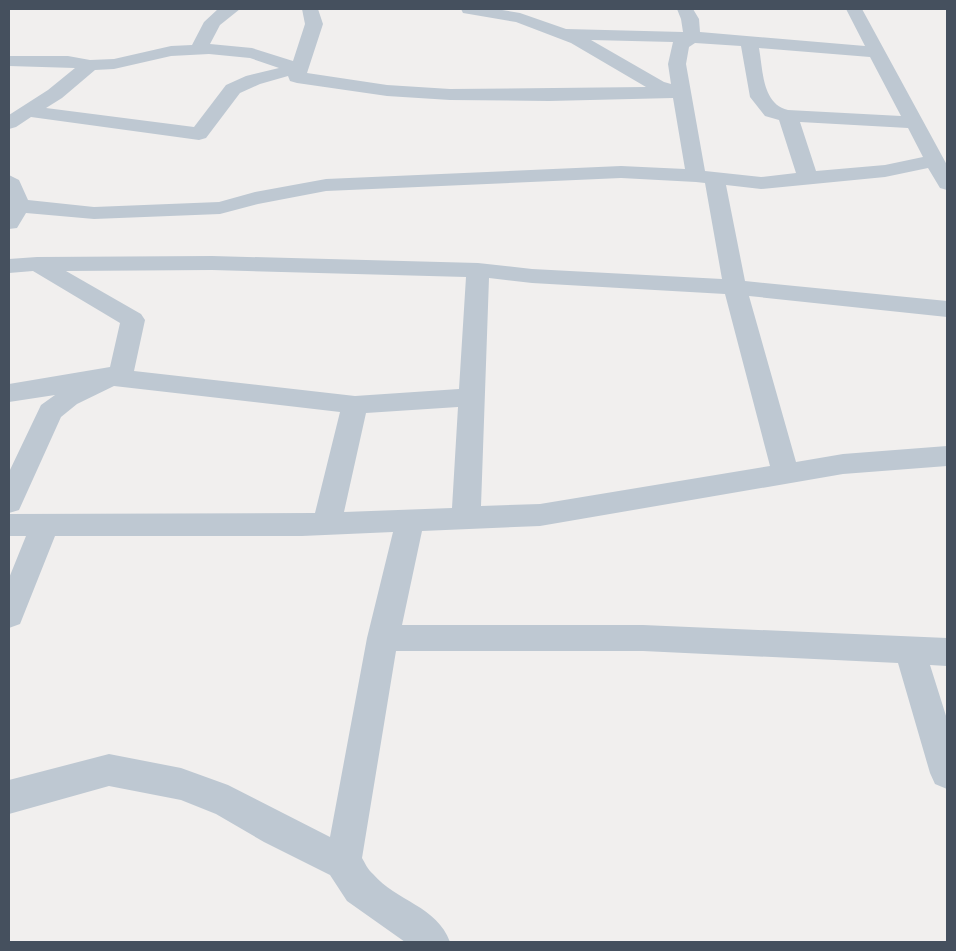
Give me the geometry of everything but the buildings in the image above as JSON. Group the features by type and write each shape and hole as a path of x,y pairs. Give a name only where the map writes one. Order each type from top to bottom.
{"street":[{"path":"198,50 208,27 217,16 232,9"},
{"path":"310,9 314,24 297,77 414,93 540,96 682,92"},
{"path":"469,9 520,18 577,39 659,87 682,92"},
{"path":"685,9 690,19 692,37"},
{"path":"854,9 947,184"},
{"path":"561,34 692,37 878,52"},
{"path":"692,37 680,45 677,64 682,92 786,474"},
{"path":"749,43 759,97 772,112 788,116 915,123"},
{"path":"9,61 68,61 90,65 114,64 171,52 198,50 252,54 299,68"},
{"path":"9,123 56,94 90,65"},
{"path":"28,111 200,134 233,89 252,80 299,68"},
{"path":"788,116 808,179"},
{"path":"9,181 12,184 14,215 64,211 131,212 220,208 255,198 326,185 621,172 705,177 761,183 885,170 935,160"},
{"path":"9,266 37,264 212,263 478,270 532,276 735,287 947,309"},
{"path":"9,502 50,412 68,398 121,372 132,320 37,264"},
{"path":"466,518 478,270"},
{"path":"9,393 110,377 355,405 472,397"},
{"path":"326,524 355,405"},
{"path":"9,525 326,524 540,515 843,464 947,456"},
{"path":"343,862 383,638 410,520"},
{"path":"9,615 44,525"},
{"path":"383,638 643,638 947,652"},
{"path":"910,651 947,773"},
{"path":"9,797 109,770 181,784 228,802 277,830 343,862 360,888 385,907 416,926 431,942"}]}
